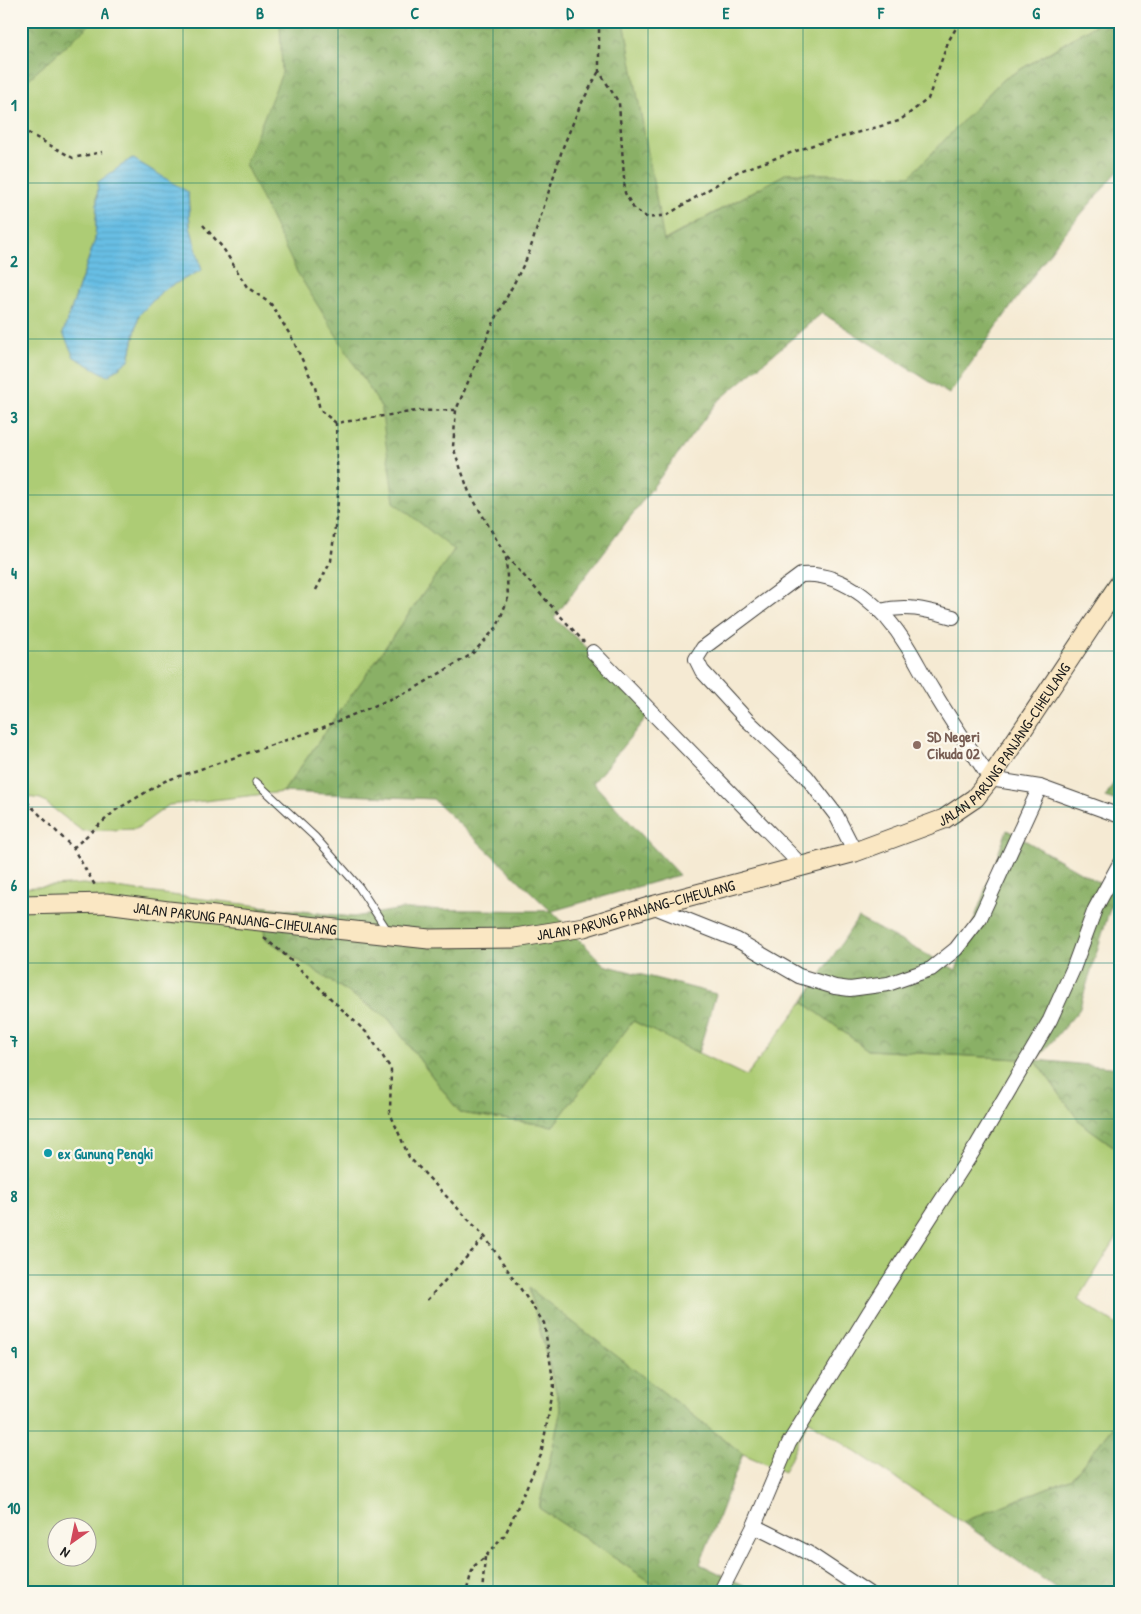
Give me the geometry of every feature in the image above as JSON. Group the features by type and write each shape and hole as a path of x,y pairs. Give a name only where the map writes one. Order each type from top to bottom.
{"street":[{"path":"855,852 836,815 806,776 747,720 702,671 696,659 703,648 801,575 813,574 836,580 852,588 880,610 906,645 990,780 1040,787 1120,816"},
{"name":"JALAN PARUNG PANJANG–CIHEULANG","path":"21,905 106,903 390,935 429,938 515,938 584,927 652,906 855,852 944,820 975,798 990,780 1120,583"},
{"path":"880,610 895,607 916,608 953,617"},
{"path":"594,652 802,866"},
{"path":"652,906 736,940 799,976 835,987 850,989 888,984 930,969 956,948 980,918 1040,787"},
{"path":"720,1593 754,1526 789,1443 870,1311 977,1145 1050,1020 1073,969 1095,909 1120,863"},
{"path":"754,1526 808,1552 868,1593"}],"lane":[{"path":"256,782 315,837 340,865 359,887 390,935"}],"path":[{"path":"594,652 506,556 470,492 453,447 456,410 492,326 528,256 563,147 580,106 598,71 599,21"},
{"path":"598,71 619,103 625,192 634,209 648,218 667,215 737,172 813,145 899,121 928,99 948,42 960,21"},
{"path":"21,129 73,158 102,152"},
{"path":"203,225 223,248 247,287 270,304 292,338 315,387 320,410 336,423 417,411 456,410"},
{"path":"316,590 331,560 338,500 336,423"},
{"path":"72,848 116,810 164,781 327,725 412,690 472,654 497,627 508,598 506,556"},
{"path":"21,796 72,848 106,903"},
{"path":"261,935 283,953 369,1035 391,1069 390,1112 409,1157 485,1237 544,1323 554,1386 541,1455 505,1535 473,1567 466,1593"},
{"path":"428,1300 485,1237"},
{"path":"482,1593 485,1557"}],"green space":[{"path":"21,21 1102,21 1001,81 910,177 787,173 564,295 452,553 283,792 169,805 136,829 82,831 41,799 21,796","holes":["98,182 188,192 190,226 201,269 163,290 139,315 129,360 63,333 95,240"]},
{"path":"21,21 91,21 89,25 21,86"},
{"path":"280,21 624,21 664,241 787,173 910,176 1001,81 1102,21 1120,21 1120,169 1057,242 949,394 822,313 717,402 554,618 654,708 593,783 679,875 552,911 604,965 716,994 698,1053 633,1021 553,1126 460,1113 388,1018 266,939 259,906 353,917 403,909 551,911 433,799 283,792 454,550 394,502 381,407 297,272 245,164 282,73"},
{"path":"1120,563 1120,616 1095,598"},
{"path":"1120,773 1120,802 1105,797"},
{"path":"1007,830 1115,892 1079,1010 1036,1060 1120,1068 1120,1151 1080,1122 1035,1060 868,1050 803,1002 858,918 956,970"},
{"path":"83,884 259,906 266,939 388,1018 460,1113 553,1126 633,1021 746,1076 803,1002 868,1050 1035,1060 1080,1122 1120,1151 1120,1232 1078,1300 1120,1327 1120,1418 1072,1478 962,1522 808,1420 784,1472 743,1454 529,1289 561,1410 539,1508 665,1593 21,1593 21,888"},
{"path":"529,1288 743,1454 700,1564 760,1593 665,1593 539,1508 561,1410"},
{"path":"1120,1418 1120,1593 1063,1593 962,1522 1072,1478"}],"water":[{"path":"132,158 188,192 190,226 202,270 163,290 139,315 129,360 108,376 74,357 63,333 95,240 98,182"}],"place":[{"name":"SD Negeri Cikuda 02","path":"917,745"},
{"name":"ex Gunung Pengki","path":"48,1153"}]}
